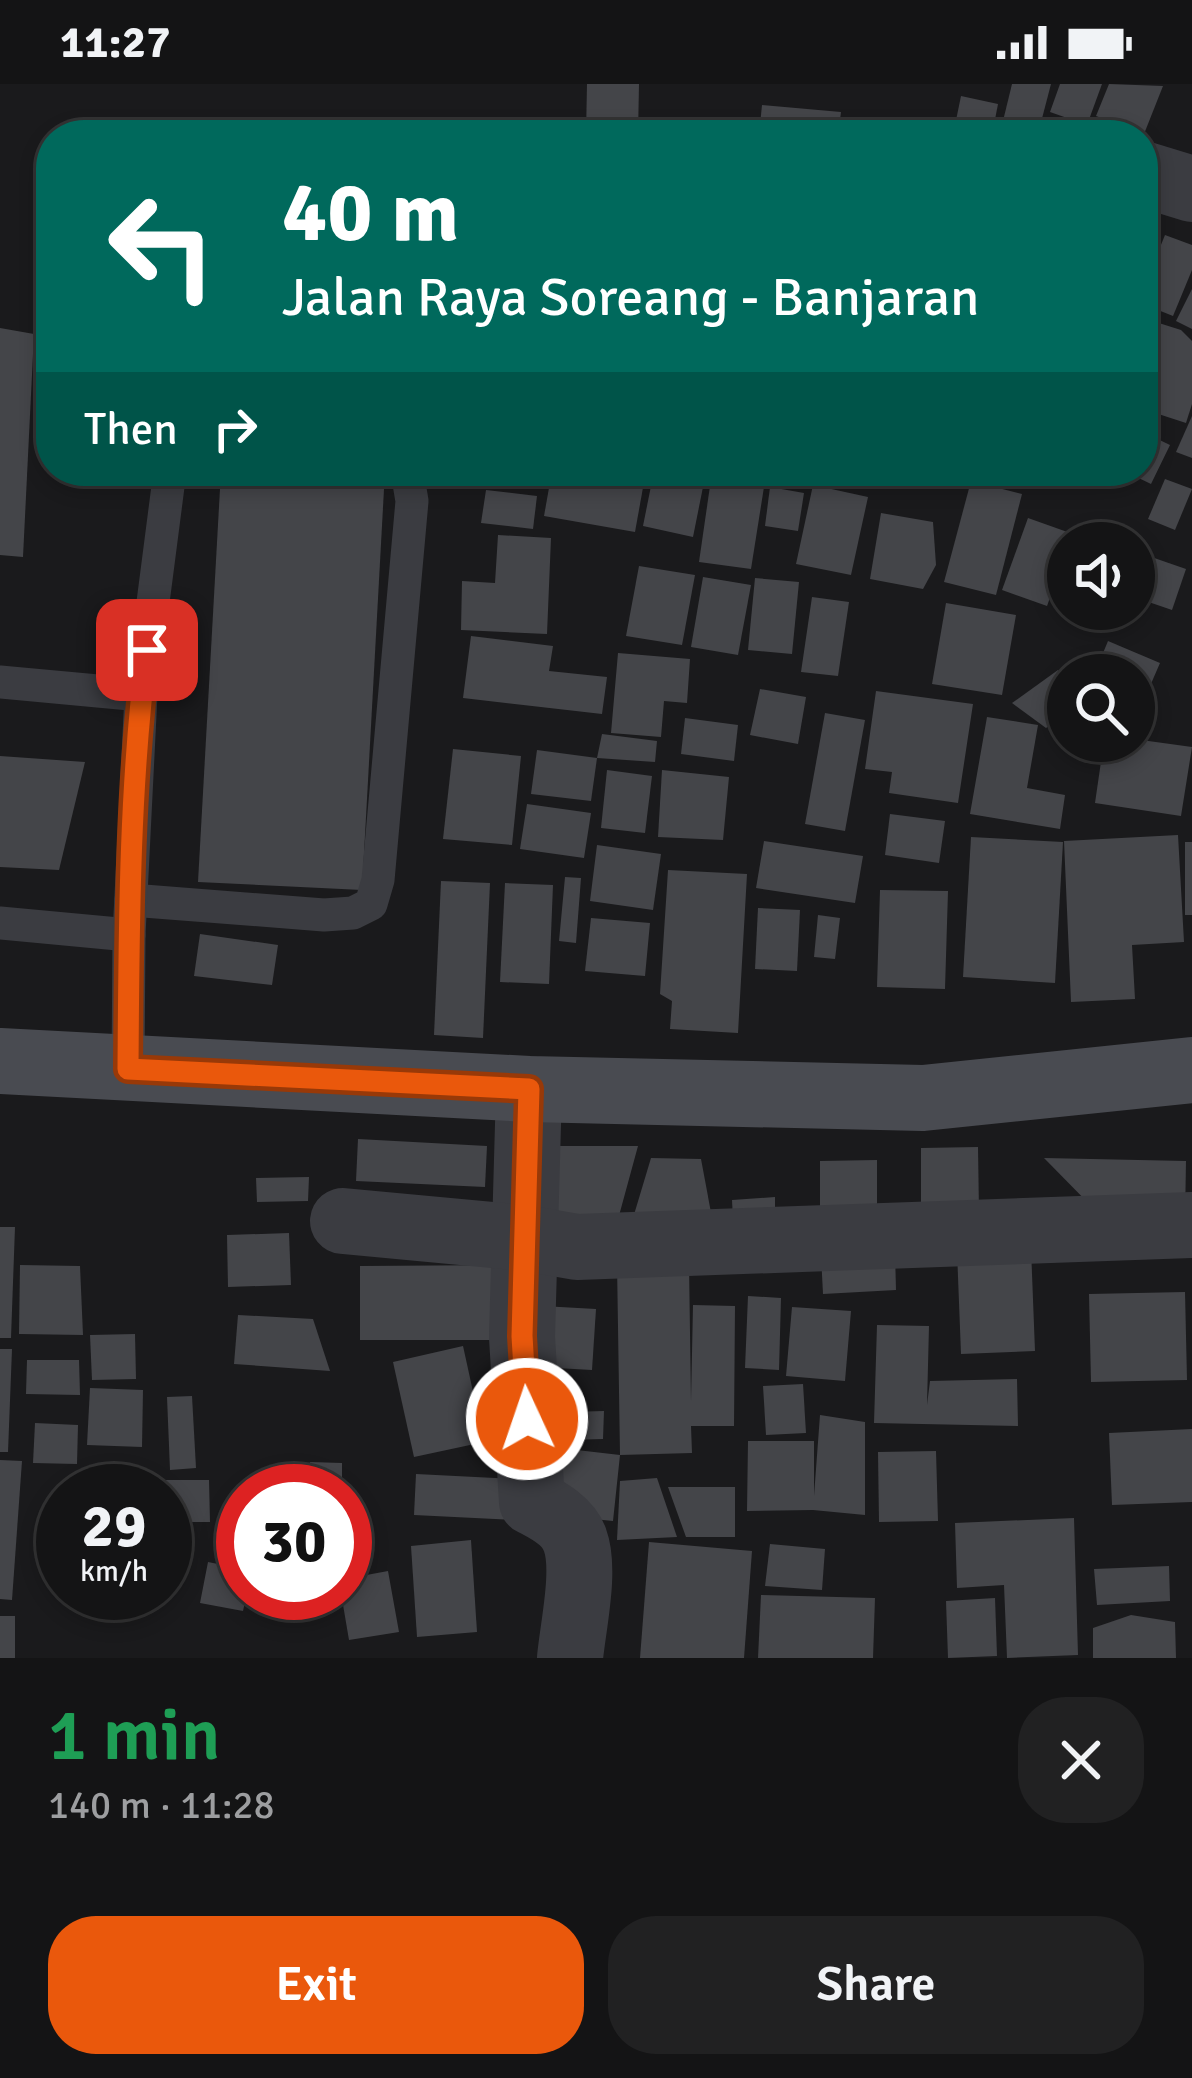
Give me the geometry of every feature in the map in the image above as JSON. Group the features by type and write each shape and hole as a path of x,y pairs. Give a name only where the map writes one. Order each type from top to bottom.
{"main road":[{"path":"0,1061 529,1089 923,1098 1192,1070"}],"street":[{"path":"1158,179 1192,189"},
{"path":"529,1089 522,1336 532,1502 555,1515 576,1540 578,1583 569,1658"},
{"path":"343,1221 577,1247 1192,1225"}],"lane":[{"path":"128,1069 129,935 141,695 168,486"},
{"path":"131,900 324,915 352,913 371,904 378,880 412,501 410,486"},
{"path":"0,682 141,695"},
{"path":"0,923 129,935"}],"building":[{"path":"587,84 639,84 638,120 586,120"},
{"path":"1012,84 1051,84 1042,120 1003,120"},
{"path":"1060,84 1102,84 1089,120 1050,112"},
{"path":"1109,84 1163,86 1150,120 1096,116"},
{"path":"961,96 998,104 995,120 956,120"},
{"path":"762,105 841,112 840,120 760,120"},
{"path":"1165,235 1192,245 1192,270 1173,316 1158,310 1158,252"},
{"path":"1192,289 1192,329 1176,321"},
{"path":"1158,323 1181,330 1192,341 1192,404 1186,423 1158,414"},
{"path":"0,328 34,334 23,557 0,555"},
{"path":"1192,416 1192,458 1176,452"},
{"path":"1158,439 1170,445 1158,470"},
{"path":"1165,479 1192,489 1175,530 1148,519"},
{"path":"220,486 384,486 362,890 198,882"},
{"path":"549,486 643,486 635,532 544,516"},
{"path":"651,486 703,486 693,537 643,526"},
{"path":"710,486 764,487 751,569 699,562"},
{"path":"813,486 868,497 851,575 796,564"},
{"path":"970,486 1022,494 996,595 944,582"},
{"path":"770,487 804,493 798,531 765,526"},
{"path":"486,490 537,496 533,529 481,523"},
{"path":"881,513 933,522 936,565 923,589 870,579"},
{"path":"1028,518 1047,525 1047,606 1002,590"},
{"path":"498,535 551,538 547,634 461,630 462,581 495,583"},
{"path":"1155,558 1186,569 1172,610 1155,604"},
{"path":"639,566 695,575 682,645 626,636"},
{"path":"703,577 751,585 738,655 691,647"},
{"path":"755,578 799,582 792,654 748,650"},
{"path":"812,597 849,602 838,676 801,672"},
{"path":"946,603 1016,615 1002,695 932,684"},
{"path":"471,636 553,646 549,671 607,677 602,714 463,698"},
{"path":"1108,641 1139,654 1103,654"},
{"path":"618,653 690,659 687,703 664,701 661,737 611,733"},
{"path":"1047,678 1046,728 1012,703"},
{"path":"760,689 806,697 798,744 750,735"},
{"path":"876,691 973,704 958,803 889,793 892,772 865,769"},
{"path":"825,713 865,720 845,831 805,824"},
{"path":"987,717 1038,725 1027,788 1065,795 1060,829 970,814"},
{"path":"685,718 738,725 734,761 681,754"},
{"path":"602,734 657,741 655,762 597,758"},
{"path":"1155,742 1192,747 1181,816 1095,803 1101,762 1155,762"},
{"path":"453,749 521,756 512,845 443,839"},
{"path":"537,750 597,758 591,801 531,794"},
{"path":"0,756 85,762 59,870 0,867"},
{"path":"607,770 652,776 645,833 601,828"},
{"path":"662,770 729,777 723,840 658,837"},
{"path":"527,804 591,813 584,858 520,849"},
{"path":"890,814 945,821 939,863 885,855"},
{"path":"1178,835 1184,942 1132,945 1135,999 1071,1002 1064,841"},
{"path":"971,837 1063,842 1055,983 963,977"},
{"path":"764,841 863,856 855,903 756,888"},
{"path":"1185,842 1192,842 1192,915 1185,915"},
{"path":"597,845 661,854 653,910 590,901"},
{"path":"668,870 747,874 738,1033 670,1029 672,1001 660,994"},
{"path":"565,877 581,878 576,943 559,941"},
{"path":"441,881 490,883 483,1038 434,1035"},
{"path":"505,883 553,885 549,984 500,982"},
{"path":"880,890 948,891 945,989 877,987"},
{"path":"758,908 800,910 797,971 755,969"},
{"path":"818,915 840,918 835,959 814,957"},
{"path":"591,918 650,923 645,976 585,971"},
{"path":"200,934 278,945 272,985 194,976"},
{"path":"358,1139 487,1146 485,1187 356,1181"},
{"path":"557,1146 638,1146 617,1223 553,1226"},
{"path":"978,1147 979,1213 921,1214 921,1148"},
{"path":"651,1158 701,1159 715,1234 630,1228"},
{"path":"1044,1158 1186,1161 1185,1218 1101,1216"},
{"path":"877,1160 877,1223 820,1223 820,1161"},
{"path":"309,1177 308,1201 257,1202 256,1178"},
{"path":"775,1197 775,1219 733,1220 732,1200"},
{"path":"0,1227 15,1227 11,1338 0,1338"},
{"path":"289,1233 291,1285 228,1287 227,1235"},
{"path":"1031,1248 1035,1351 961,1354 957,1251"},
{"path":"895,1252 896,1290 823,1294 821,1255"},
{"path":"617,1263 689,1263 691,1401 693,1305 735,1306 734,1426 691,1426 692,1453 620,1455"},
{"path":"20,1265 80,1266 83,1335 19,1334"},
{"path":"511,1265 511,1340 360,1340 360,1266"},
{"path":"1185,1292 1187,1380 1091,1382 1089,1294"},
{"path":"748,1296 781,1298 779,1370 745,1368"},
{"path":"542,1306 596,1309 592,1370 538,1367"},
{"path":"792,1307 851,1311 845,1381 786,1376"},
{"path":"238,1315 313,1319 330,1371 234,1364"},
{"path":"877,1325 929,1326 927,1405 930,1381 1017,1379 1018,1426 874,1423"},
{"path":"135,1334 136,1379 92,1380 90,1335"},
{"path":"463,1346 484,1442 414,1457 393,1362"},
{"path":"0,1349 12,1349 8,1452 0,1452"},
{"path":"27,1360 79,1360 80,1395 26,1394"},
{"path":"803,1384 806,1433 766,1435 763,1386"},
{"path":"90,1388 143,1390 142,1447 87,1445"},
{"path":"192,1396 196,1468 170,1464 167,1397"},
{"path":"604,1411 603,1439 568,1440 568,1412"},
{"path":"820,1415 865,1422 865,1515 747,1511 748,1441 814,1441 814,1496"},
{"path":"35,1423 78,1425 77,1464 33,1463"},
{"path":"1192,1429 1192,1502 1112,1505 1109,1433"},
{"path":"542,1446 620,1455 613,1521 564,1516"},
{"path":"936,1451 938,1521 879,1522 878,1452"},
{"path":"0,1460 22,1461 12,1600 0,1599"},
{"path":"416,1474 515,1479 513,1520 414,1515"},
{"path":"657,1478 677,1537 617,1540 620,1481"},
{"path":"192,1480 209,1480 210,1522 192,1522"},
{"path":"668,1487 735,1487 735,1537 686,1537"},
{"path":"1074,1518 1078,1655 1007,1658 1004,1585 957,1588 955,1523"},
{"path":"471,1540 477,1632 417,1637 411,1546"},
{"path":"649,1542 752,1551 744,1658 640,1658"},
{"path":"770,1544 825,1549 822,1590 765,1586"},
{"path":"208,1562 216,1564 216,1606 200,1603"},
{"path":"1169,1566 1170,1601 1097,1605 1094,1569"},
{"path":"388,1571 399,1632 349,1640 346,1620 372,1620 372,1574"},
{"path":"761,1595 875,1598 873,1658 758,1658"},
{"path":"995,1598 997,1656 948,1658 946,1601"},
{"path":"1131,1615 1175,1622 1176,1658 1093,1658 1093,1628"},
{"path":"0,1616 15,1616 15,1658 0,1658"}],"route":[{"path":"147,650 129,935 128,1069 529,1089 522,1336 527,1419"}]}
